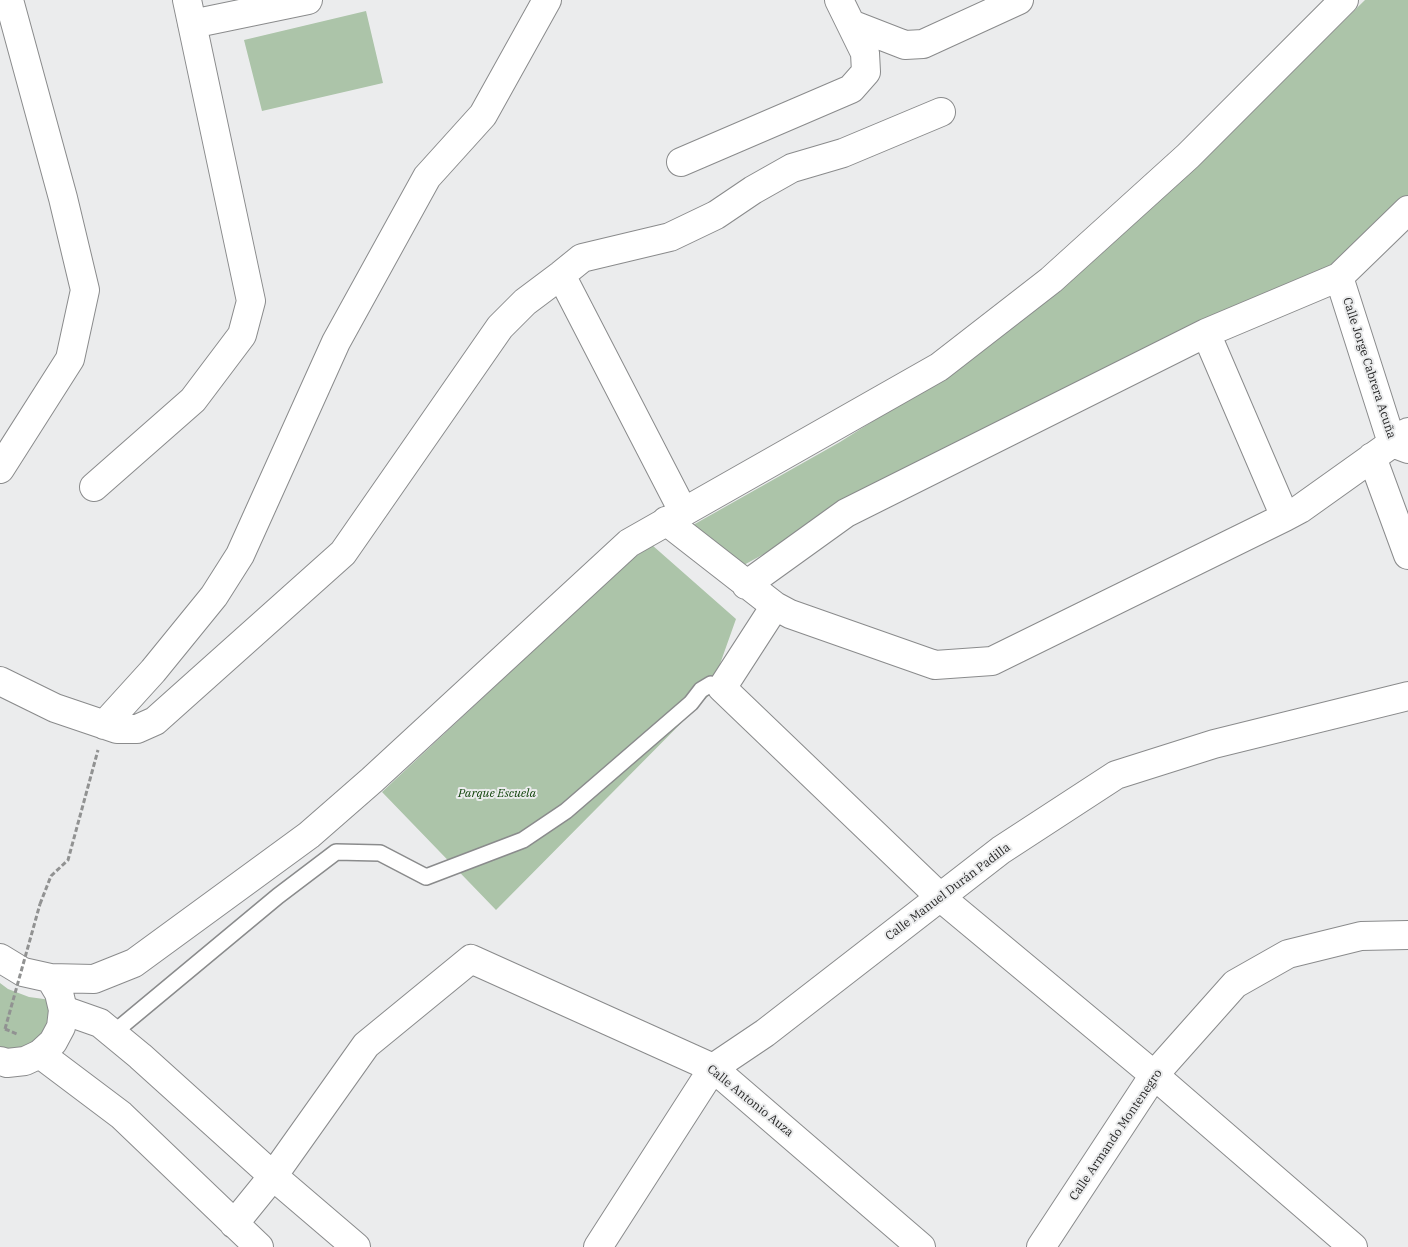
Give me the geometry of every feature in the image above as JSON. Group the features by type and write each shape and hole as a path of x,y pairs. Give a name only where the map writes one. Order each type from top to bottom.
{"street":[{"path":"0,469 70,359 85,290 63,198 9,0"},
{"path":"94,487 193,400 242,335 251,301 190,12 308,0"},
{"path":"104,725 153,671 214,596 240,555 336,342 417,194 427,177 482,115 547,0"},
{"path":"681,162 851,88 866,72 865,53 839,0"},
{"path":"851,24 905,45 923,44 1019,0"},
{"path":"2,961 23,972 50,978 94,979 134,963 310,835 629,543 939,367 1051,280 1188,156 1344,0"},
{"path":"0,681 55,708 116,729 137,729 155,721 343,553 500,326 525,302 582,258 670,237 716,215 753,190 792,168 843,153 941,112"},
{"path":"746,585 846,513 1206,333 1339,277 1408,210"},
{"path":"561,275 675,516 746,585 775,606 790,614 935,665 992,661 1285,518 1395,445"},
{"name":"Calle Jorge Cabrera Acuña","path":"1339,277 1395,445 1408,555"},
{"path":"1206,333 1285,518"},
{"path":"775,606 722,688 940,897 1154,1076 1353,1247"},
{"name":"Calle Manuel Durán Padilla","path":"598,1247 713,1068 765,1033 1000,850 1116,775 1214,744 1408,696"},
{"name":"Calle Armando Montenegro","path":"1041,1247 1154,1076 1235,984 1288,954 1361,936 1408,936"},
{"name":"Calle Antonio Auza","path":"273,1176 366,1045 471,959 713,1068 921,1247"},
{"path":"0,1060 8,1062 24,1061 40,1054 53,1042 61,1027 63,1010 59,993 50,978"},
{"path":"63,1010 100,1023 140,1056 273,1176 356,1247"},
{"path":"40,1054 121,1114 259,1247"},
{"path":"234,1224 273,1176"}],"lane":[{"path":"112,1034 278,896 336,852 380,854 426,877 522,840 566,810 691,703 701,690 711,684 722,688"}],"path":[{"path":"5,1029 40,904 51,876 68,860 104,725"}],"green space":[{"path":"1365,0 1408,0 1408,199 1354,252 1326,269 1222,315 946,447 909,466 793,538 742,566 693,525 840,442 968,361 1209,153"},
{"path":"366,11 383,83 262,111 244,40"},
{"name":"Parque Escuela","path":"652,545 736,619 709,695 496,910 382,792 629,561"},
{"path":"0,983 8,989 29,997 51,1000 51,1027 34,1048 0,1051"}]}
